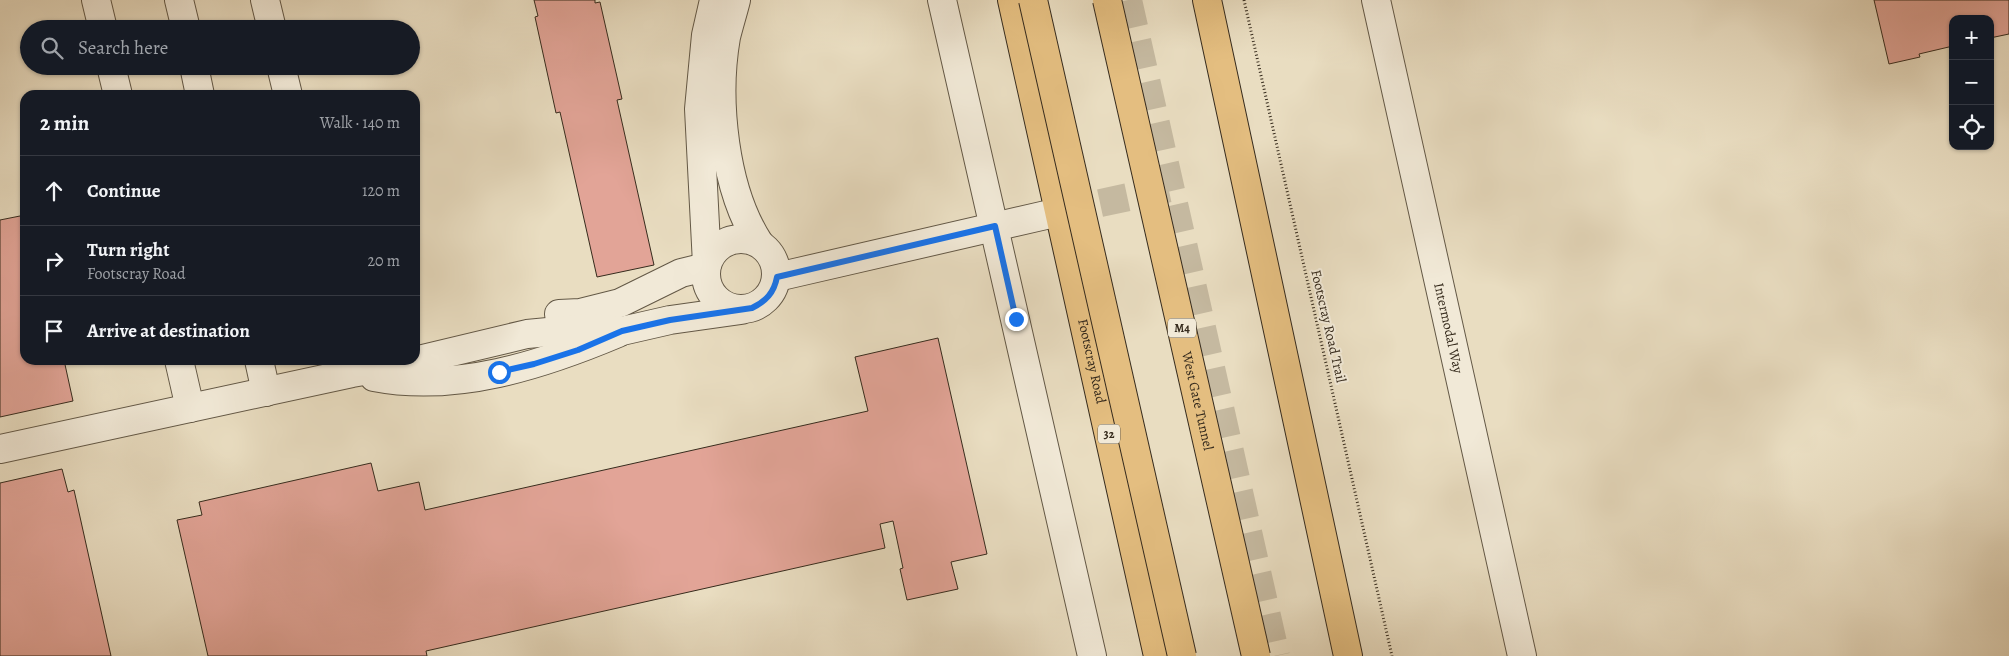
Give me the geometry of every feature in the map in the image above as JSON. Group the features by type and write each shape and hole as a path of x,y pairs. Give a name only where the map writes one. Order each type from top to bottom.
{"main road":[{"name":"Footscray Road","path":"1012,0 1158,656"},
{"path":"1033,0 1182,656"},
{"name":"West Gate Tunnel","path":"1106,0 1256,656"},
{"path":"1207,0 1348,656"}],"street":[{"path":"96,0 101,20"},
{"path":"179,0 184,20"},
{"path":"265,0 270,20"},
{"path":"714,0 706,35 699,109 707,265 706,280 712,295 730,308 741,310"},
{"path":"420,360 527,334 590,328 622,331 670,320 741,310 761,304 770,296 775,287 777,277 773,258 758,243 739,205 726,147 723,93 724,61 727,36 736,0"},
{"path":"942,0 1094,654"},
{"name":"Intermodal Way","path":"1376,0 1522,656"},
{"path":"113,75 117,90"},
{"path":"196,75 199,90"},
{"path":"283,75 287,90"},
{"path":"777,277 1059,212"},
{"path":"707,265 711,254 728,241 738,239 758,243"},
{"path":"420,346 470,328 538,316 580,313 606,307 632,298 681,272 707,265"},
{"path":"180,365 190,408"},
{"path":"260,365 266,392"},
{"path":"0,449 266,392 351,367 397,365"}],"path":[{"name":"Footscray Road Trail","path":"1244,0 1392,656"}],"building":[{"path":"534,0 595,0 595,3 600,2 622,99 617,100 654,265 597,277 560,112 556,113 535,17 538,16"},
{"path":"1874,0 2009,0 2009,34 1994,37 1994,15 1949,15 1949,47 1919,54 1920,57 1889,64"},
{"path":"20,216 20,365 65,365 73,401 0,417 0,220"},
{"path":"938,338 987,554 951,562 958,589 907,600 900,569 903,568 893,521 880,524 885,548 426,651 427,656 208,656 177,520 202,515 199,502 371,463 378,491 419,482 425,510 868,411 855,357"},
{"path":"62,469 68,492 74,490 111,656 0,656 0,483"}],"tunnel":[{"path":"1128,0 1276,656"},
{"path":"1059,212 1170,188"}],"route":[{"path":"499,372 534,364 578,350 622,331 670,320 752,308 761,304 770,296 775,287 777,277 995,226 1016,319"}]}
